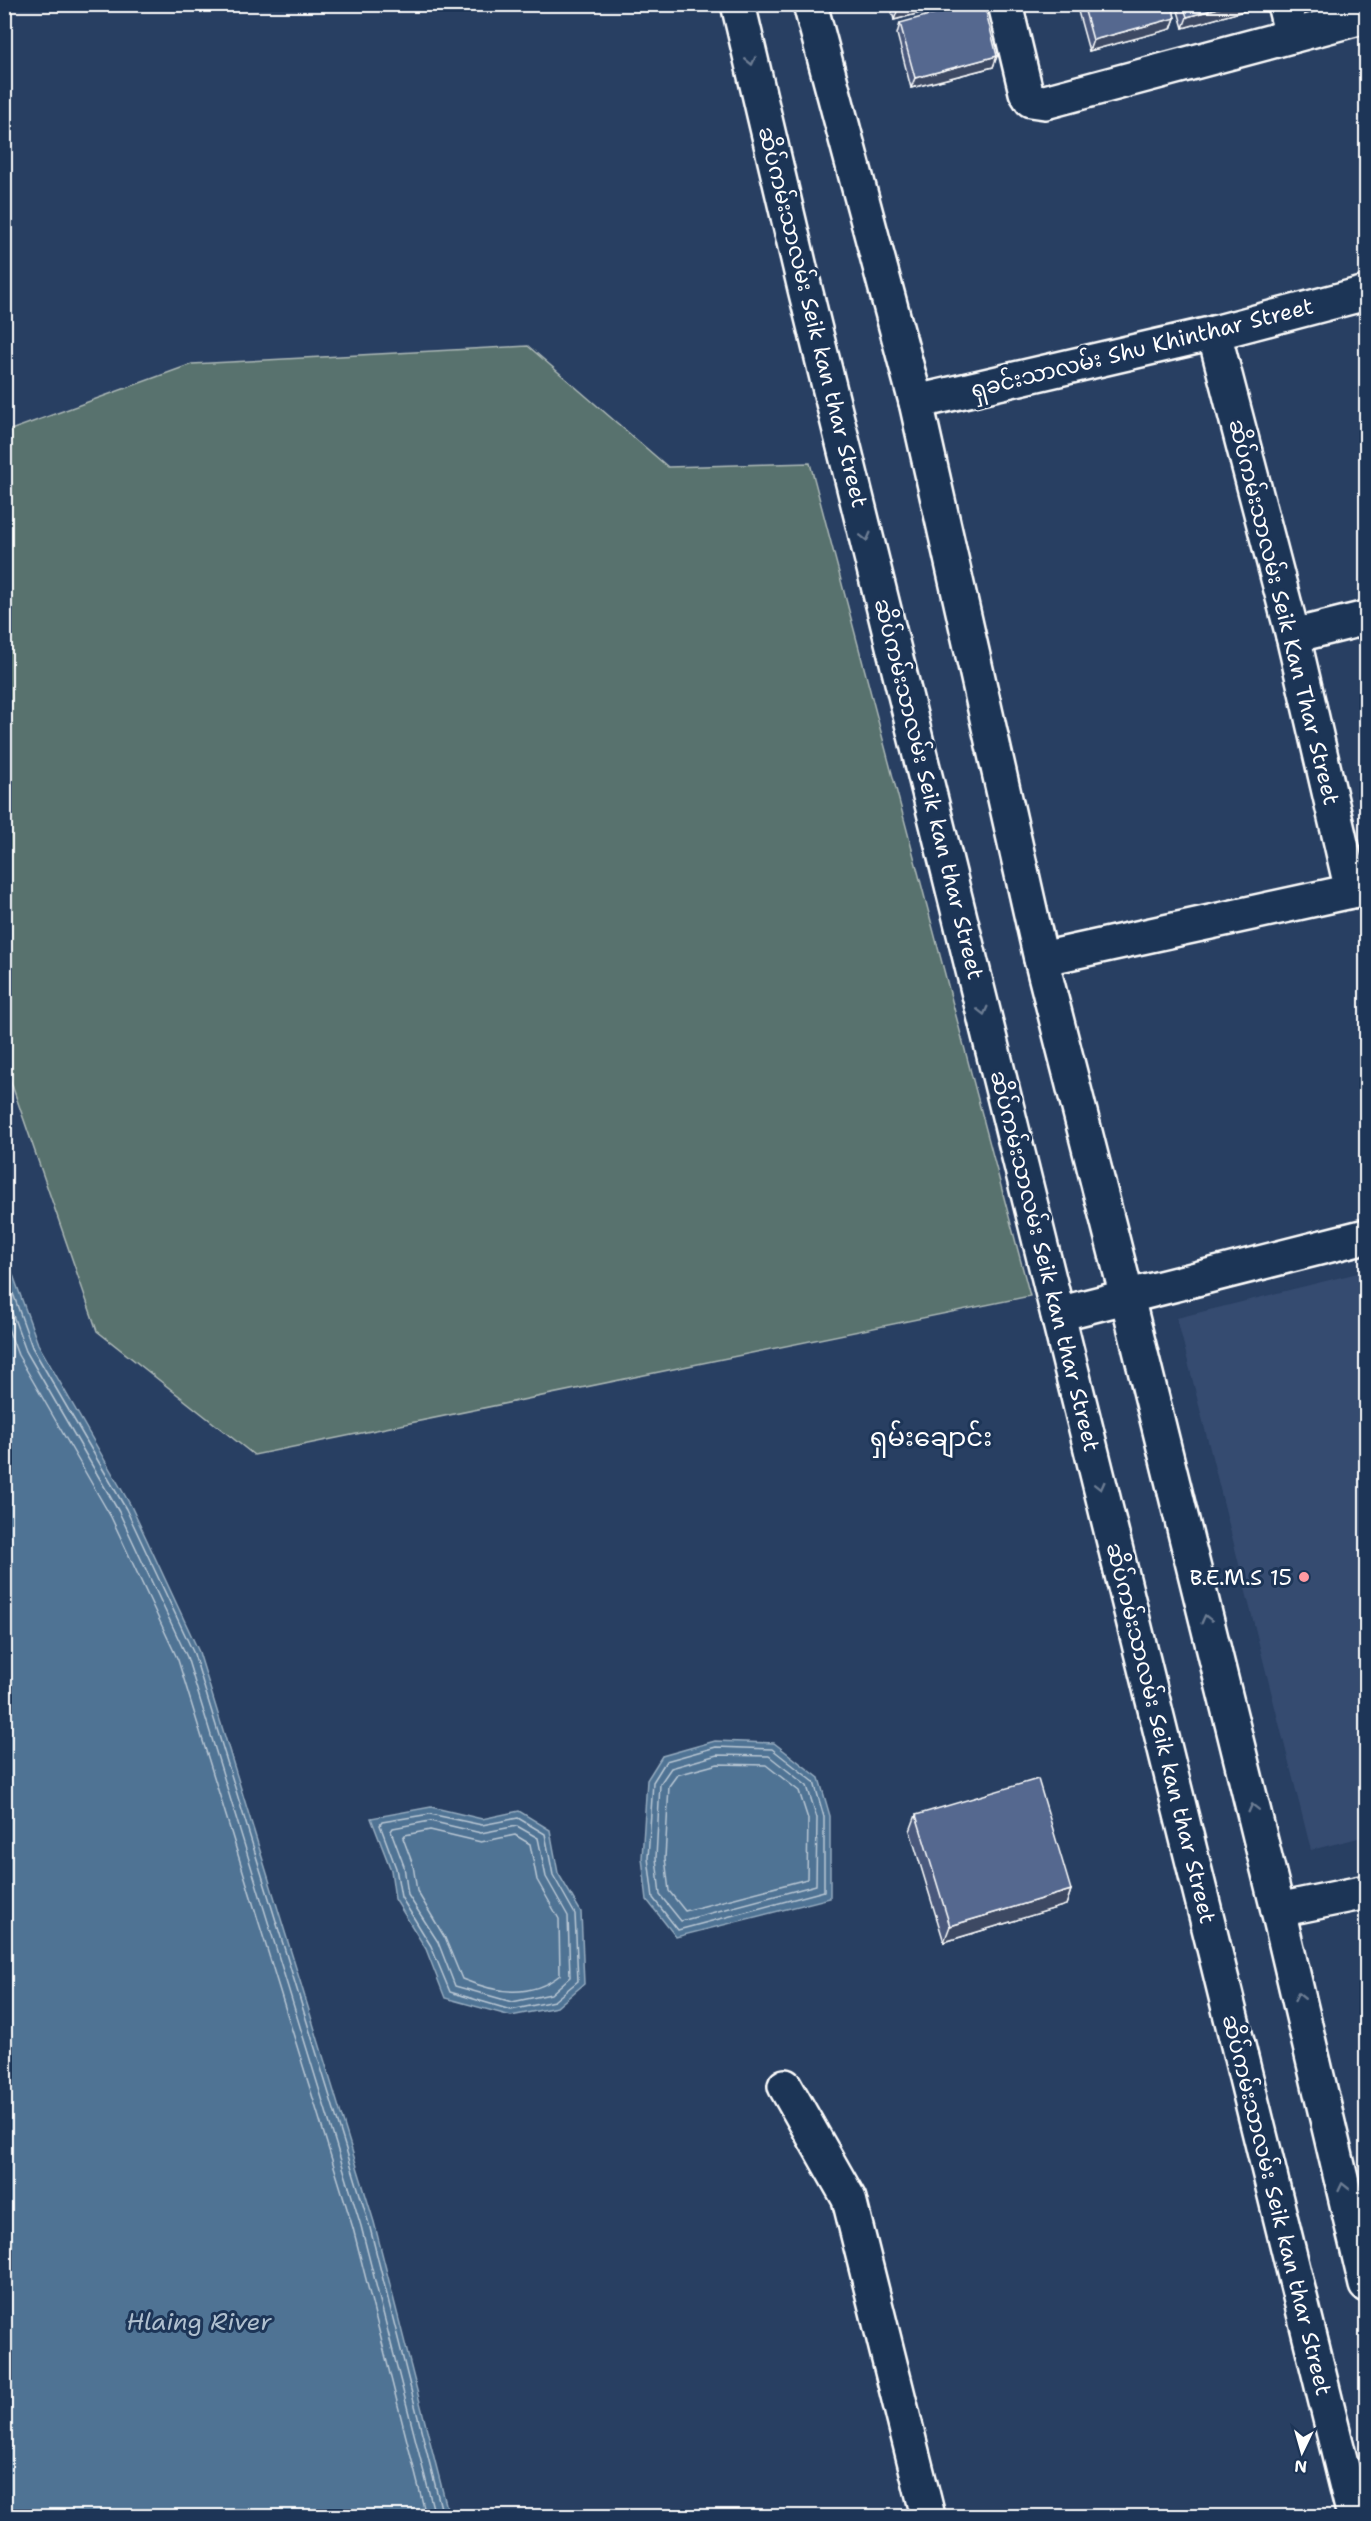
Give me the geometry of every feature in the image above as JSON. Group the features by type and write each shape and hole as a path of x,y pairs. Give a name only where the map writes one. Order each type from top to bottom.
{"street":[{"name":"ဆိပ်ကမ်းသာလမ်း Seik kan thar Street","path":"738,4 1354,2517"},
{"path":"810,4 916,402 1041,959 1278,1910 1366,2285"},
{"path":"1005,4 1026,92 1031,99 1045,102 1366,16"},
{"path":"1284,4 1292,36"},
{"name":"ရှခင်းသာလမ်း Shu Khinthar Street","path":"916,402 1214,333 1366,293"},
{"name":"ဆိပ်ကမ်းသာလမ်း Seik Kan Thar Street","path":"1214,333 1359,889"},
{"path":"1293,636 1366,618"},
{"path":"1041,959 1359,889"},
{"path":"1058,1314 1366,1236"},
{"path":"1278,1910 1366,1892"},
{"path":"785,2086 849,2199 928,2517"}],"shaded area":[{"name":"B.E.M.S 15","path":"1366,1271 1366,1836 1311,1850 1177,1318"}],"green space":[{"path":"528,346 668,467 810,463 1030,1296 254,1455 97,1331 5,1065 5,432 192,364"}],"water":[{"name":"Hlaing River","path":"4,1250 38,1344 131,1506 199,1652 374,2222 449,2516 5,2516"},
{"path":"715,1741 774,1743 819,1778 830,1816 830,1898 676,1937 647,1900 642,1858 647,1780 662,1756"},
{"path":"431,1807 482,1819 519,1811 550,1830 558,1873 581,1912 584,1984 557,2007 511,2016 445,1998 426,1949 395,1899 391,1870 371,1818"}],"building":[{"path":"897,4 916,4 898,9"},
{"path":"969,4 984,4 997,56 915,78 900,23"},
{"path":"1083,4 1172,4 1175,18 1093,40"},
{"path":"1183,4 1232,4 1187,17"},
{"path":"1038,1779 1071,1890 950,1926 916,1815"}],"place":[{"name":"B.E.M.S 15","path":"1304,1577"}],"district":[{"name":"ရှမ်းချောင်း","path":"931,1436"}]}
